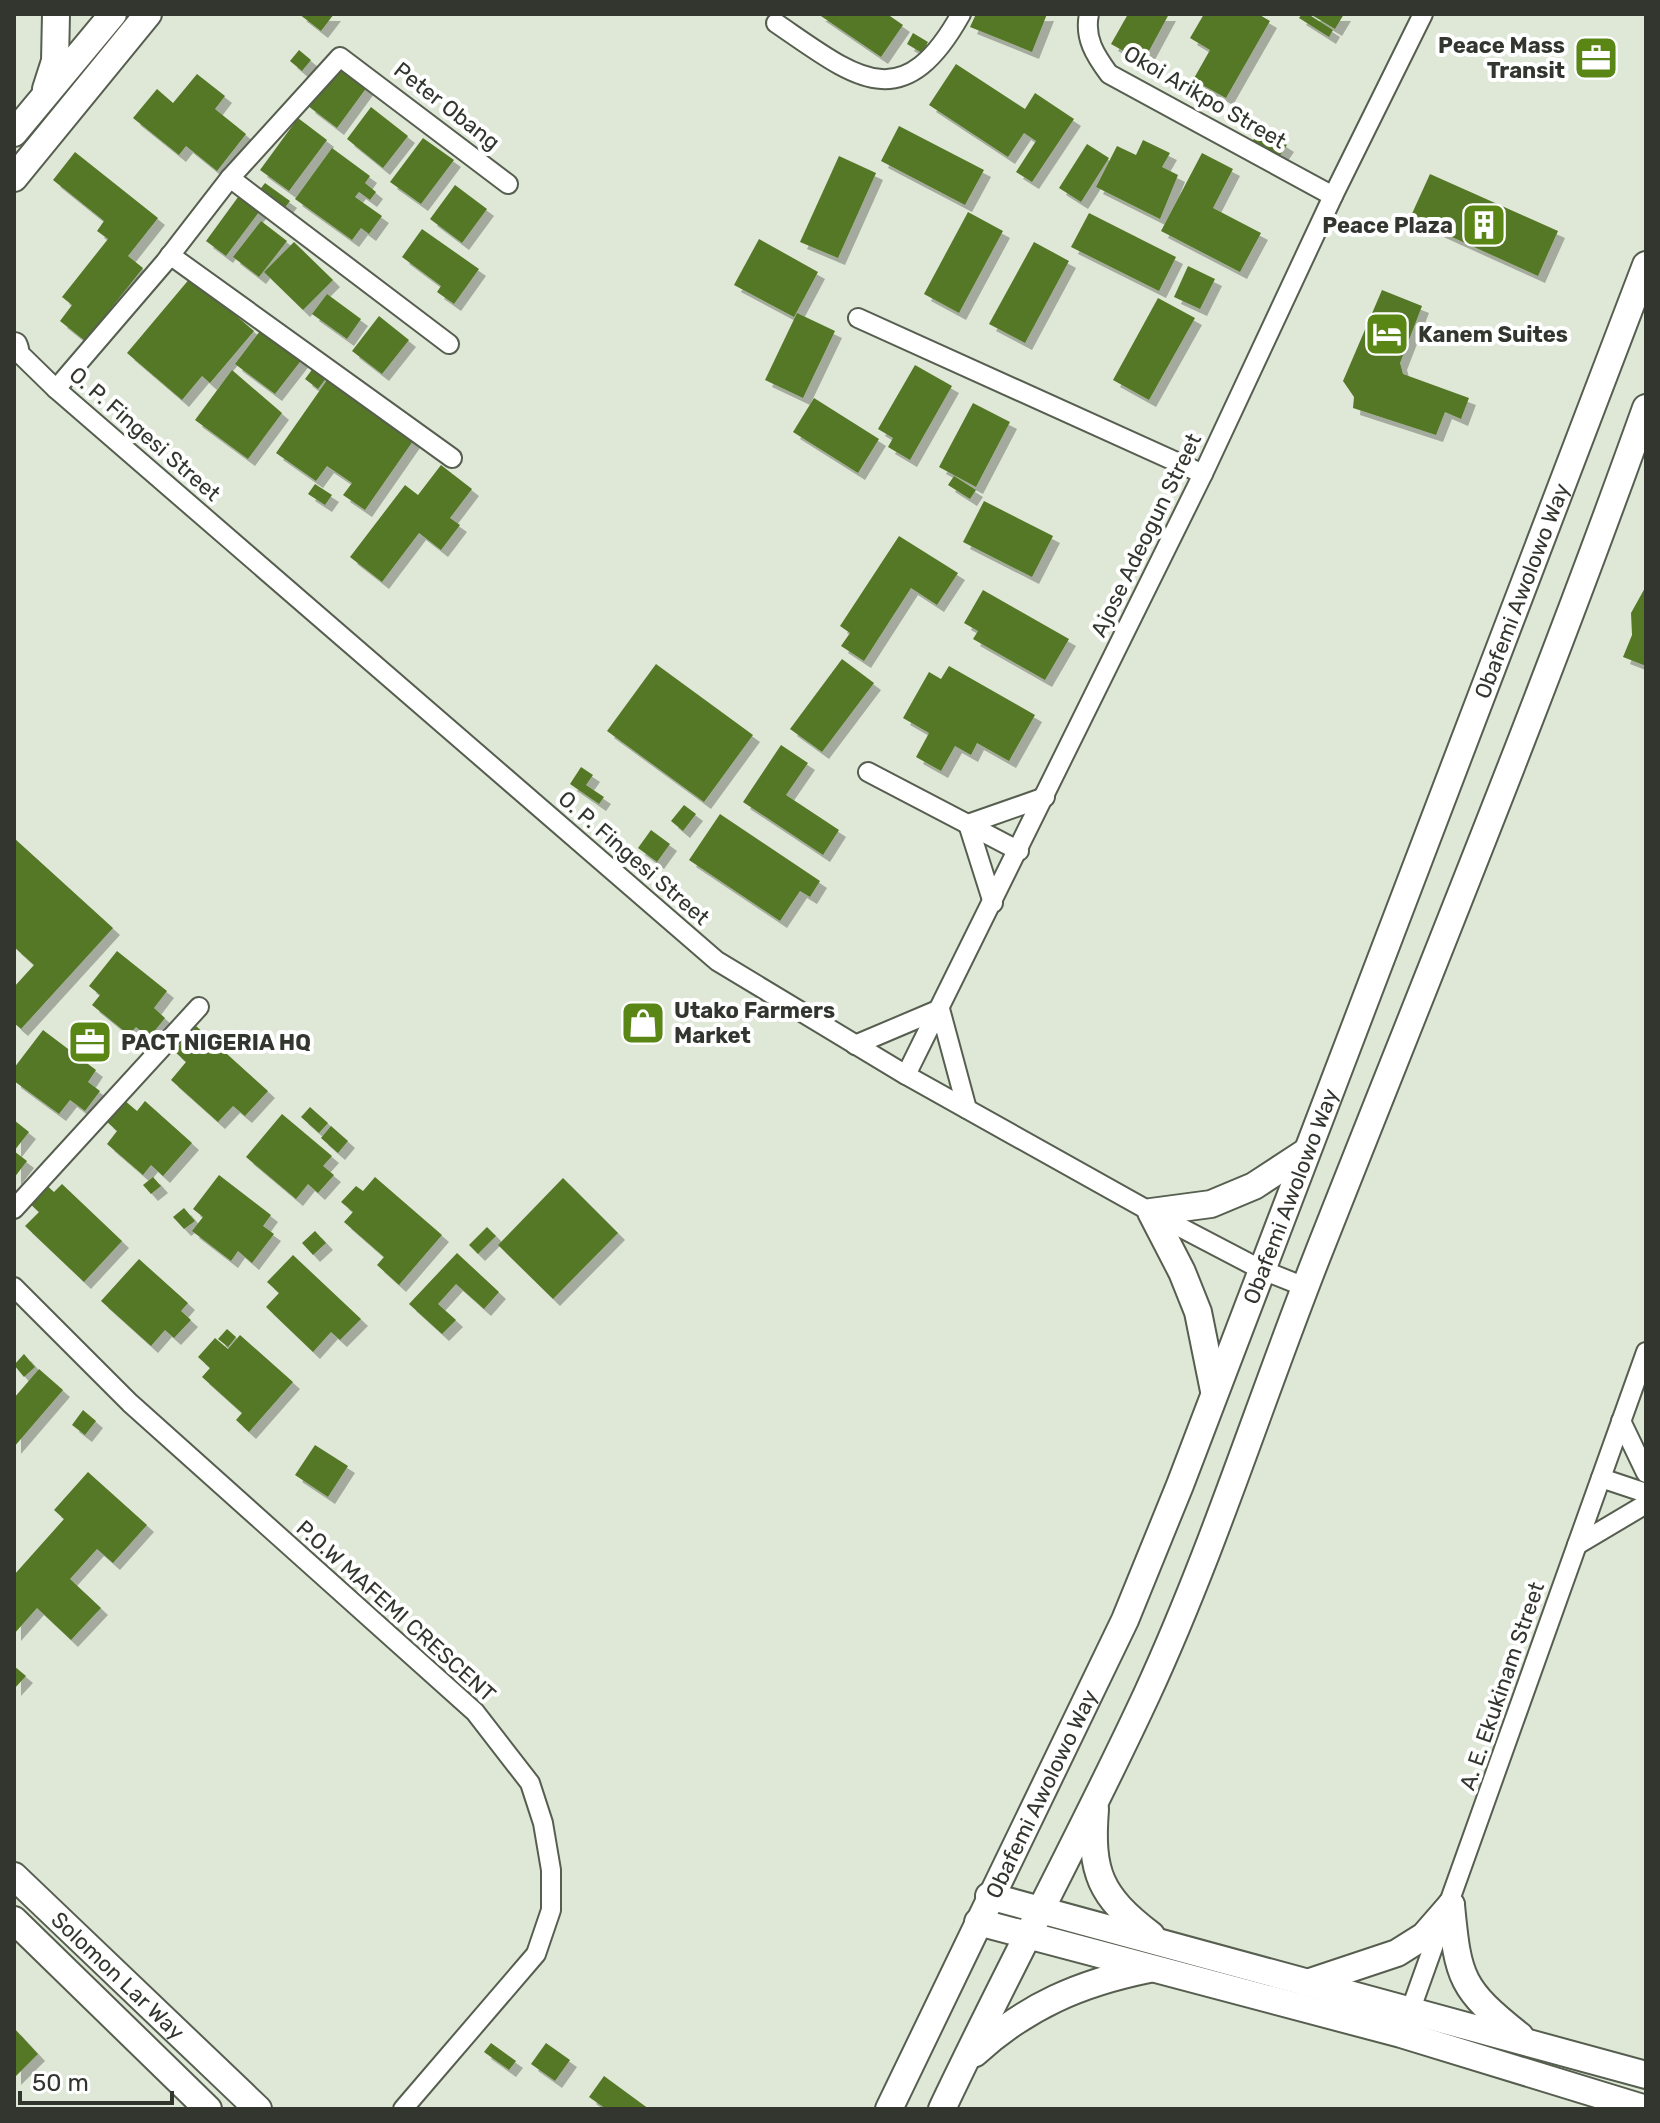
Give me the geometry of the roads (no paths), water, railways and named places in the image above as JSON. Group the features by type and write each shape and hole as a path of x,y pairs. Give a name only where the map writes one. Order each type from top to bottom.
{"main road":[{"path":"42,99 55,61 56,14"},
{"path":"14,133 113,14"},
{"path":"14,178 144,16"},
{"name":"Obafemi Awolowo Way","path":"889,2109 989,1896 1125,1620 1646,265"},
{"path":"942,2109 1148,1692 1231,1494 1305,1287 1552,664 1646,408"},
{"path":"1214,1392 1198,1312 1182,1272 1151,1212 1211,1204 1254,1186 1306,1152"},
{"path":"1096,1799 1092,1847 1100,1880 1118,1910 1160,1956"},
{"name":"Solomon Lar Way","path":"14,1876 258,2109"},
{"path":"989,1896 1038,1910 1160,1956 1406,2023 1530,2044 1646,2075"},
{"path":"1306,1983 1397,1953 1424,1936 1451,1905"},
{"path":"1451,1905 1457,1964 1473,1995 1530,2044"},
{"name":"Solomon Lar Way","path":"14,1920 208,2109"},
{"path":"978,1922 1026,1935 1306,1983 1406,2023 1646,2109"},
{"path":"963,2064 1008,2023 1037,2006 1160,1956"}],"street":[{"path":"776,23 841,68 863,79 882,80 918,69 934,58 961,14"},
{"name":"Okoi Arikpo Street","path":"1089,14 1088,37 1095,56 1109,74 1333,196"},
{"name":"Ajose Adeogun Street","path":"906,1075 1203,474 1422,15"},
{"name":"Peter Obang","path":"230,178 310,86 340,57 357,66 508,184"},
{"path":"56,389 170,255 230,178 449,344"},
{"path":"170,255 452,458"},
{"path":"858,318 1203,474"},
{"name":"O. P. Fingesi Street","path":"14,348 56,389 717,961 906,1075 1151,1212 1260,1269 1305,1287"},
{"path":"868,772 1019,851"},
{"path":"968,824 1045,797"},
{"path":"968,824 993,903"},
{"path":"14,1209 199,1007"},
{"path":"855,1045 940,1009 967,1109"},
{"name":"P.O.W MAFEMI CRESCENT","path":"14,1287 130,1403 475,1712 530,1783 543,1823 551,1870 551,1910 536,1954 403,2109"},
{"name":"A. E. Ekukinam Street","path":"1406,2023 1451,1905 1646,1352"},
{"path":"1621,1421 1646,1473"},
{"path":"1601,1478 1646,1493"},
{"path":"1577,1545 1646,1504"}],"place":[{"name":"Peace Mass Transit","path":"1596,58"},
{"name":"Peace Plaza","path":"1484,225"},
{"name":"Kanem Suites","path":"1387,334"},
{"name":"Utako Farmers Market","path":"643,1023"},
{"name":"PACT NIGERIA HQ","path":"90,1042"}]}
